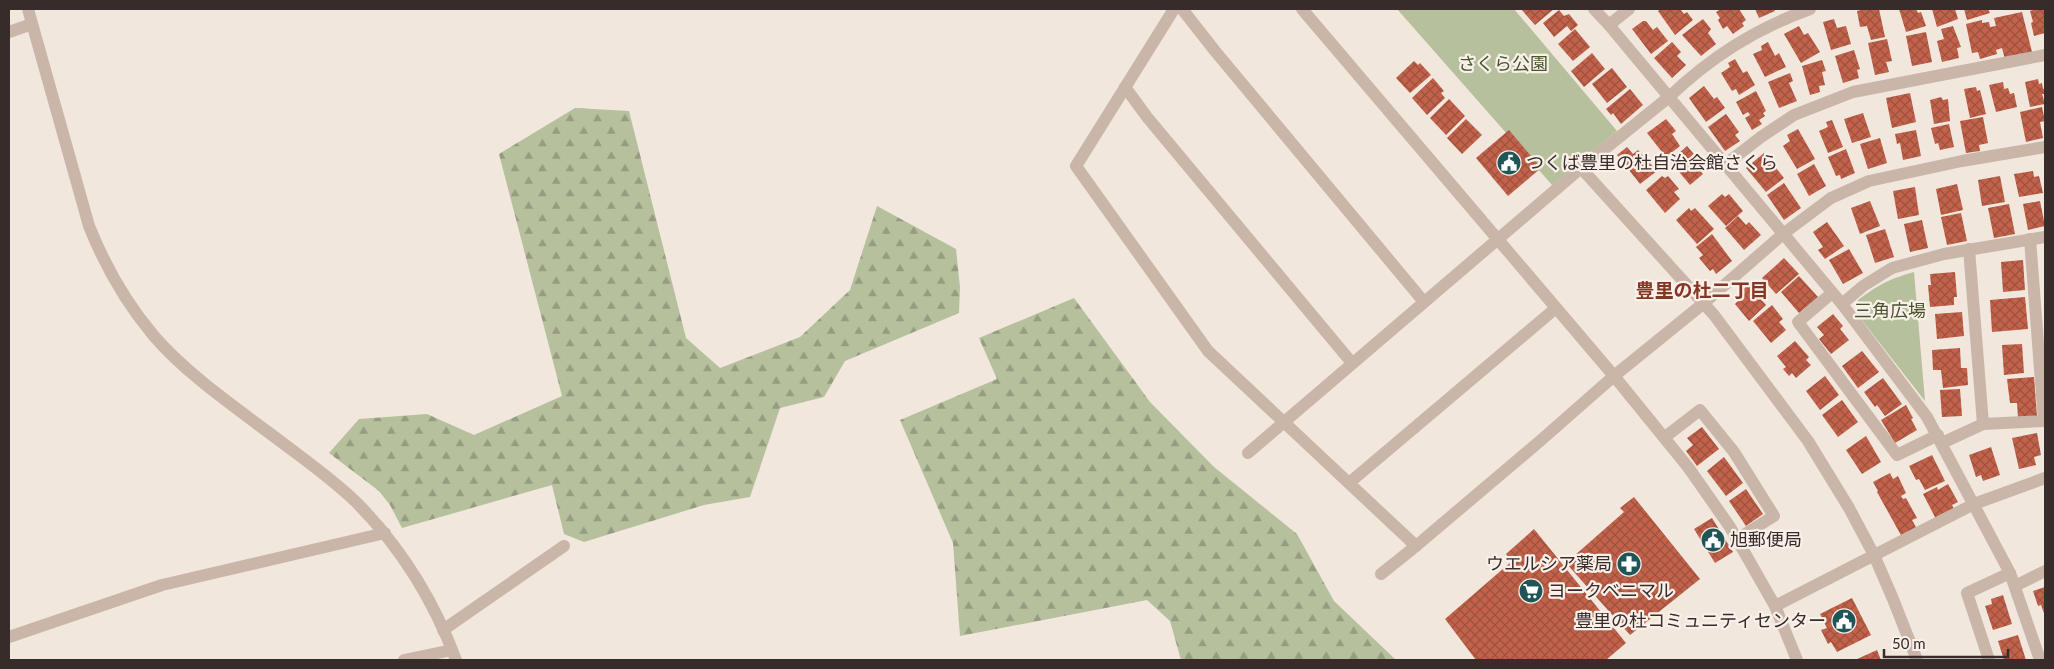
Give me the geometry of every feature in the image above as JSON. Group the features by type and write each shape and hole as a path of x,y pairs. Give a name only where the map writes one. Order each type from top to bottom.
{"street":[{"path":"28,9 89,226 110,274 133,310 155,337 212,389 357,503 385,533 417,578 444,630 454,655 404,660"},
{"path":"1174,9 1076,166 1208,351 1416,546"},
{"path":"1182,9 1424,302"},
{"path":"1302,9 1614,376 1688,467 1737,539 1775,606 1797,660"},
{"path":"1594,9 1842,304 1927,417 2010,573 2040,660"},
{"path":"1609,25 1629,9"},
{"path":"1248,452 1581,168 1669,97 1693,74 1734,44 1786,17 1810,9"},
{"path":"9,32 32,24"},
{"path":"1726,164 1794,115 1853,92 2045,55"},
{"path":"1125,87 1147,117 1352,363"},
{"path":"1380,574 1497,478 1614,376 1704,303 1783,234 1831,198 1869,181 1962,161 2045,147"},
{"path":"1581,168 1704,303 1808,441 1849,508 1874,555 1917,660"},
{"path":"1842,304 1863,286 1892,268 1944,254 2045,237"},
{"path":"1832,293 1798,322 1897,455 1983,424 2044,421 2030,240"},
{"path":"1970,249 1983,424"},
{"path":"1349,483 1556,308"},
{"path":"1664,437 1700,410 1734,452 1774,516 1737,539"},
{"path":"1775,606 1974,504 2045,478"},
{"path":"9,636 162,585 385,533"},
{"path":"444,630 564,546"},
{"path":"2015,586 2045,571"},
{"path":"1989,660 1967,593 2010,573"}],"green space":[{"name":"さくら公園","path":"1397,9 1514,9 1617,131 1552,185"},
{"path":"575,108 629,111 686,338 720,368 800,337 850,290 877,206 956,249 960,287 959,313 845,361 824,397 780,408 750,497 704,505 584,542 564,534 552,485 402,528 390,505 379,491 329,453 359,419 427,414 474,435 562,396 499,154"},
{"name":"三角広場","path":"1914,272 1925,401 1857,314 1858,300 1884,283"},
{"path":"1074,298 1150,402 1214,467 1297,534 1334,601 1396,660 1181,660 1170,621 1147,600 960,636 953,543 900,420 997,379 979,338"}],"building":[{"path":"1521,9 1554,9 1535,25"},
{"path":"1661,9 1680,9 1684,14 1687,12 1693,20 1675,35 1658,11"},
{"path":"1721,9 1739,9 1746,20 1742,23 1744,26 1733,34 1727,26 1723,29 1716,12"},
{"path":"1755,9 1774,9 1775,11 1759,18"},
{"path":"1879,9 1885,37 1871,40 1867,26 1860,27 1857,11"},
{"path":"1899,9 1916,9 1918,13 1921,12 1926,26 1906,32"},
{"path":"1932,9 1955,9 1958,19 1937,27"},
{"path":"1964,9 1988,9 1990,13 1967,20"},
{"path":"2045,9 2045,33 2034,36 2030,11"},
{"path":"1559,10 1564,16 1569,14 1578,25 1571,31 1567,26 1554,37 1543,23"},
{"path":"2022,12 2032,52 2005,59 2002,48 1996,50 1997,54 1980,59 1978,52 1972,53 1966,24 1982,20 1982,23 1989,22 1990,27 1996,26 1994,18"},
{"path":"1703,19 1711,29 1708,33 1716,44 1701,56 1682,35"},
{"path":"1834,19 1837,28 1846,26 1851,44 1831,50 1823,22"},
{"path":"1646,21 1653,30 1657,27 1668,41 1651,54 1632,29"},
{"path":"1799,26 1804,35 1808,33 1820,52 1801,63 1784,34"},
{"path":"1953,26 1961,47 1957,48 1959,58 1942,62 1937,41 1944,39 1941,29"},
{"path":"1575,29 1590,47 1573,61 1558,44"},
{"path":"1926,32 1932,62 1912,66 1906,36"},
{"path":"1887,39 1892,61 1886,62 1889,72 1875,75 1868,43"},
{"path":"1672,42 1681,52 1677,56 1686,65 1672,78 1654,58"},
{"path":"1768,42 1775,56 1779,53 1786,67 1765,77 1753,54 1762,50 1761,46"},
{"path":"1854,50 1860,69 1857,70 1859,78 1843,83 1835,56"},
{"path":"1592,53 1605,69 1584,87 1571,71"},
{"path":"1735,59 1743,73 1747,71 1755,85 1739,95 1736,89 1732,91 1721,73 1730,67 1728,63"},
{"path":"1822,60 1826,71 1822,72 1825,85 1819,86 1820,92 1810,95 1802,66"},
{"path":"1414,61 1418,65 1420,63 1431,75 1410,93 1396,78"},
{"path":"1612,68 1627,87 1607,103 1592,84"},
{"path":"1790,73 1793,81 1789,83 1797,101 1779,108 1768,82"},
{"path":"1433,78 1444,91 1441,93 1445,98 1427,115 1412,98"},
{"path":"2038,79 2039,84 2042,83 2043,89 2045,88 2045,94 2042,94 2045,104 2030,107 2025,82"},
{"path":"2003,82 2004,89 2008,88 2010,94 2014,93 2017,107 1996,112 1989,85"},
{"path":"1704,86 1714,99 1717,97 1725,108 1706,122 1689,98"},
{"path":"1976,87 1977,91 1980,90 1986,114 1970,118 1964,89"},
{"path":"1630,89 1643,105 1621,124 1613,113 1611,115 1606,109"},
{"path":"1756,91 1766,111 1763,113 1765,116 1759,120 1762,124 1752,130 1745,118 1750,115 1748,112 1743,115 1736,102"},
{"path":"1910,93 1916,122 1892,128 1886,98"},
{"path":"1941,97 1943,100 1948,99 1950,121 1934,124 1930,100"},
{"path":"1449,99 1465,116 1446,135 1430,118"},
{"path":"2042,107 2045,121 2040,122 2043,138 2026,142 2020,112"},
{"path":"1863,113 1871,137 1852,143 1844,119"},
{"path":"1726,114 1739,132 1735,135 1740,141 1725,151 1708,127"},
{"path":"1983,117 1988,143 1979,145 1980,151 1966,153 1960,121"},
{"path":"1466,119 1482,135 1462,154 1447,138"},
{"path":"1666,119 1676,131 1672,134 1680,146 1666,157 1647,133"},
{"path":"1832,120 1843,147 1828,153 1819,131 1828,127 1826,122"},
{"path":"1949,124 1954,147 1940,150 1938,143 1935,144 1931,128"},
{"path":"1798,129 1815,159 1797,169 1783,146 1790,141 1787,135"},
{"name":"つくば豊里の杜自治会館さくら","path":"1509,130 1541,168 1508,196 1476,158"},
{"path":"1916,130 1921,156 1903,160 1900,143 1897,144 1895,134"},
{"path":"1880,138 1887,163 1868,169 1860,144"},
{"path":"1687,146 1699,160 1695,164 1703,174 1690,185 1670,161"},
{"path":"1627,147 1633,154 1638,150 1657,171 1640,184 1617,155"},
{"path":"1846,149 1855,173 1841,179 1840,175 1836,176 1828,157"},
{"path":"1764,153 1784,178 1766,192 1746,168"},
{"path":"1814,164 1826,186 1809,196 1797,174"},
{"path":"2033,171 2034,177 2039,176 2043,193 2019,197 2014,174"},
{"path":"1662,176 1665,178 1668,176 1679,189 1674,192 1680,199 1665,213 1646,190"},
{"path":"2000,176 2005,202 1982,206 1978,180"},
{"path":"1784,183 1801,208 1784,220 1767,195"},
{"path":"1957,184 1963,210 1941,215 1936,189"},
{"path":"1915,187 1919,215 1898,219 1893,191"},
{"path":"1722,194 1725,197 1729,194 1743,211 1726,226 1708,206"},
{"path":"1870,201 1880,226 1860,234 1851,208"},
{"path":"2040,201 2045,226 2028,230 2023,204"},
{"path":"2009,204 2015,234 1994,238 1988,208"},
{"path":"1689,208 1691,211 1695,208 1714,229 1697,244 1676,220"},
{"path":"1961,213 1967,241 1947,245 1941,217"},
{"path":"1738,216 1746,225 1749,222 1761,235 1744,250 1725,228"},
{"path":"1922,220 1928,248 1910,252 1904,224"},
{"path":"1827,222 1844,246 1825,259 1818,250 1823,247 1813,232"},
{"path":"1885,229 1894,257 1875,263 1866,235"},
{"path":"1712,234 1732,261 1716,274 1713,269 1710,271 1699,258 1703,255 1696,247"},
{"path":"1849,249 1863,273 1843,284 1829,260"},
{"path":"1784,258 1799,274 1776,294 1762,278"},
{"path":"2023,260 2025,290 2003,292 2001,262"},
{"path":"1955,272 1957,297 1954,297 1954,305 1930,307 1928,285 1931,285 1930,274"},
{"path":"1799,276 1818,297 1799,313 1781,292"},
{"path":"1748,285 1766,305 1749,321 1735,304 1739,300 1735,296"},
{"path":"2025,297 2028,329 1992,332 1990,300"},
{"path":"1772,305 1783,319 1779,322 1786,330 1771,343 1753,321"},
{"path":"1962,312 1964,336 1937,339 1935,314"},
{"path":"1833,314 1843,326 1840,329 1849,340 1831,354 1819,339 1824,335 1817,327"},
{"path":"1795,341 1809,357 1806,360 1811,365 1796,378 1792,373 1789,376 1783,369 1786,367 1777,356"},
{"path":"2022,344 2024,373 2004,375 2002,345"},
{"path":"1960,348 1961,368 1967,368 1968,385 1943,388 1941,370 1933,370 1932,350"},
{"path":"1862,351 1879,372 1858,388 1842,366"},
{"path":"1825,376 1839,395 1820,410 1806,391"},
{"path":"2034,377 2037,416 2018,418 2017,403 2010,403 2007,379"},
{"path":"1883,378 1902,404 1885,416 1877,405 1875,407 1864,392"},
{"path":"1960,389 1962,416 1942,417 1940,390"},
{"path":"1842,400 1858,422 1838,437 1822,415"},
{"path":"1906,405 1917,430 1895,443 1881,420"},
{"path":"1702,427 1719,449 1697,466 1686,451 1693,445 1687,438"},
{"path":"2037,433 2041,455 2034,457 2036,465 2019,469 2012,438"},
{"path":"1866,436 1881,462 1862,474 1846,450"},
{"path":"1991,447 2000,475 1983,481 1981,475 1976,477 1969,455"},
{"path":"1932,455 1945,481 1925,490 1919,479 1916,480 1909,466"},
{"path":"1724,457 1743,483 1726,496 1707,471"},
{"path":"1890,473 1893,479 1898,476 1906,493 1901,496 1903,499 1906,498 1917,518 1912,520 1917,529 1902,537 1873,482"},
{"path":"1948,484 1958,502 1952,505 1954,509 1936,519 1923,494 1937,487 1938,490"},
{"path":"1746,489 1763,514 1746,526 1729,501"},
{"path":"1634,497 1700,579 1630,635 1566,563 1624,512 1620,508"},
{"path":"1712,518 1733,552 1715,563 1694,529"},
{"name":"ヨークベニマル","path":"1534,529 1626,643 1606,660 1476,660 1445,619 1511,562 1506,554"},
{"path":"2045,587 2045,616 2041,605 2038,606 2033,591"},
{"path":"2003,595 2012,624 1993,630 1985,606 1992,604 1991,599"},
{"name":"豊里の杜コミュニティセンター","path":"1852,598 1871,635 1837,652 1831,642 1828,644 1821,630 1827,628 1820,614"},
{"path":"2018,635 2026,660 2004,660 1998,641"},
{"path":"1877,650 1881,660 1855,660"}],"place":[{"name":"つくば豊里の杜自治会館さくら","path":"1509,163"},
{"name":"旭郵便局","path":"1713,540"},
{"name":"ウエルシア薬局","path":"1629,564"},
{"name":"ヨークベニマル","path":"1531,591"},
{"name":"豊里の杜コミュニティセンター","path":"1844,621"}],"district":[{"name":"豊里の杜二丁目","path":"1702,290"}]}
